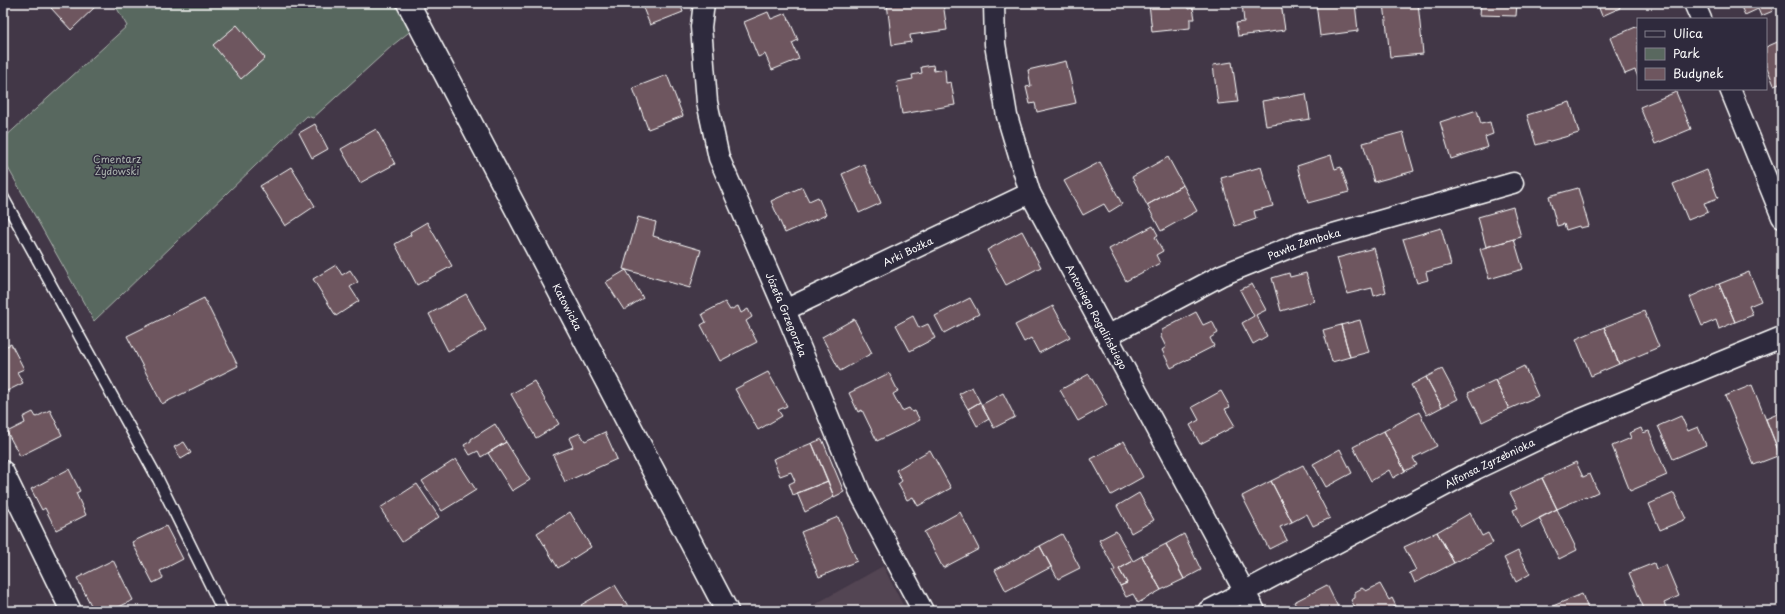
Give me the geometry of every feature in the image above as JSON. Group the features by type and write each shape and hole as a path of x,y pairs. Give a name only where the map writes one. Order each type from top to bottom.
{"street":[{"name":"Katowicka","path":"408,3 727,611"},
{"name":"Józefa Grzegorzka","path":"704,3 701,27 707,102 719,158 785,310 861,495 923,611"},
{"name":"Antoniego Rogalińskiego","path":"994,3 995,44 1007,116 1030,193 1255,611"},
{"path":"1694,3 1701,18"},
{"path":"1730,90 1782,217"},
{"name":"Pawła Zemboka","path":"1108,336 1222,275 1300,243 1513,183"},
{"name":"Arki Bożka","path":"785,310 1030,193"},
{"name":"Alfonsa Zgrzebnioka","path":"1208,611 1476,470 1572,423 1782,337"},
{"path":"3,471 71,611"}],"lane":[{"path":"3,197 158,479 223,611"}],"shaded area":[{"path":"883,566 906,611 803,611"}],"green space":[{"name":"Cmentarz Żydowski","path":"114,3 399,3 413,29 393,45 313,118 307,116 94,321 3,159 3,139 127,26"}],"building":[{"path":"56,3 95,3 97,5 71,30 51,8"},
{"path":"641,3 680,3 683,12 650,25"},
{"path":"887,3 943,3 947,30 910,35 911,42 892,45"},
{"path":"1149,3 1187,3 1188,9 1193,8 1195,19 1190,19 1190,28 1152,32"},
{"path":"1242,3 1281,3 1285,30 1238,36 1236,23 1244,22"},
{"path":"1316,3 1355,3 1358,31 1320,36"},
{"path":"1384,3 1418,3 1423,54 1390,57"},
{"path":"1481,3 1517,3 1516,16 1480,15"},
{"path":"1597,3 1618,3 1620,8 1602,16"},
{"path":"1739,3 1771,3 1769,4 1773,11 1761,16 1758,9 1745,15"},
{"path":"768,12 771,19 786,13 798,40 792,43 799,59 772,70 765,54 758,57 744,22"},
{"path":"237,25 265,58 241,79 213,45"},
{"path":"1637,26 1637,75 1635,70 1625,74 1610,38"},
{"path":"1782,40 1782,82 1774,85 1767,68 1767,47"},
{"path":"1066,61 1076,103 1037,112 1035,103 1030,104 1026,87 1031,86 1028,70"},
{"path":"1232,62 1238,102 1218,104 1213,65"},
{"path":"933,65 934,71 945,69 946,83 951,82 955,105 902,114 897,82 913,79 912,75 922,73 921,67"},
{"path":"667,75 683,116 648,129 633,88"},
{"path":"1676,92 1691,129 1655,144 1640,107"},
{"path":"1306,94 1310,119 1266,126 1262,101"},
{"path":"1570,102 1579,133 1536,145 1527,115"},
{"path":"1477,110 1481,124 1490,122 1493,134 1485,137 1488,147 1451,159 1440,122"},
{"path":"315,124 328,149 312,158 299,133"},
{"path":"376,129 395,164 360,183 341,149"},
{"path":"1403,132 1414,171 1374,182 1363,143"},
{"path":"1331,155 1335,169 1341,167 1349,192 1308,203 1297,166"},
{"path":"1168,157 1183,185 1147,205 1132,177"},
{"path":"1100,162 1122,204 1109,212 1104,204 1083,215 1064,181"},
{"path":"864,164 881,203 859,213 842,174"},
{"path":"291,167 315,206 285,226 260,186"},
{"path":"1261,167 1273,206 1254,211 1256,219 1235,226 1221,178"},
{"path":"1707,170 1718,198 1704,203 1708,212 1688,220 1673,184"},
{"path":"1183,185 1197,211 1161,231 1147,205"},
{"path":"802,187 809,201 818,197 826,215 785,233 771,201"},
{"path":"1578,188 1589,226 1580,228 1579,226 1566,230 1564,224 1557,226 1549,196"},
{"path":"1513,207 1521,237 1486,247 1478,217"},
{"path":"638,217 656,222 653,236 701,250 690,288 623,269"},
{"path":"427,222 452,266 417,285 395,244 411,235 410,232"},
{"path":"1153,226 1158,235 1155,237 1163,251 1156,255 1160,263 1126,281 1109,249"},
{"path":"1441,228 1451,265 1426,272 1428,280 1417,283 1403,239"},
{"path":"1022,231 1041,267 1006,285 987,250"},
{"path":"1514,239 1523,269 1489,279 1480,249"},
{"path":"1374,248 1386,292 1374,296 1372,288 1347,294 1337,258"},
{"path":"336,265 342,275 350,270 358,282 350,287 359,301 336,316 313,279"},
{"path":"626,270 643,298 624,310 606,282"},
{"path":"1749,272 1761,301 1749,306 1753,315 1735,322 1719,284"},
{"path":"1289,273 1290,277 1306,273 1314,301 1281,311 1272,278"},
{"path":"1252,284 1266,310 1256,315 1267,336 1253,344 1242,323 1254,316 1240,290"},
{"path":"1719,284 1735,322 1719,329 1716,320 1702,326 1690,297"},
{"path":"466,294 486,330 448,351 429,314"},
{"path":"204,298 238,366 162,404 127,336"},
{"path":"970,298 979,314 944,333 935,316"},
{"path":"725,302 730,310 738,306 741,313 748,309 752,317 746,321 757,342 720,361 701,325 706,322 702,314"},
{"path":"1053,306 1070,337 1039,353 1031,338 1024,342 1015,325"},
{"path":"1644,311 1659,347 1619,364 1604,327"},
{"path":"1196,312 1203,325 1212,321 1218,333 1210,338 1214,346 1171,368 1162,350 1166,347 1161,337 1162,330"},
{"path":"913,316 919,328 928,324 935,338 910,351 896,325"},
{"path":"854,319 872,353 840,371 822,337"},
{"path":"1360,320 1369,352 1350,357 1341,325"},
{"path":"1341,325 1350,357 1332,362 1323,330"},
{"path":"1604,327 1619,364 1591,376 1576,339"},
{"path":"11,344 24,369 17,372 23,383 3,393 3,348"},
{"path":"1524,366 1538,396 1509,409 1495,380"},
{"path":"1442,369 1458,399 1442,407 1426,377"},
{"path":"768,372 787,406 778,410 782,416 758,430 735,389"},
{"path":"889,373 898,391 893,394 902,411 909,408 912,412 915,411 920,420 877,441 862,410 858,412 849,393"},
{"path":"1089,374 1107,405 1078,421 1060,390"},
{"path":"1426,377 1442,407 1427,415 1411,385"},
{"path":"1495,380 1509,409 1482,422 1468,393"},
{"path":"534,381 559,424 536,438 511,394"},
{"path":"1752,385 1780,455 1754,465 1725,396"},
{"path":"972,387 980,402 968,409 959,394"},
{"path":"1221,391 1230,407 1225,409 1235,426 1200,444 1190,425 1199,420 1192,407"},
{"path":"1003,393 1015,417 994,428 981,405"},
{"path":"980,402 989,419 977,426 968,409"},
{"path":"50,410 62,435 20,456 7,432 25,423 23,417 33,412 36,417"},
{"path":"1419,412 1437,446 1413,458 1417,465 1405,471 1384,431"},
{"path":"1782,412 1782,454 1780,455 1766,419"},
{"path":"1681,416 1688,431 1698,427 1706,445 1673,459 1658,426"},
{"path":"495,424 506,442 481,457 478,451 470,455 464,445"},
{"path":"1641,428 1643,433 1649,431 1667,475 1630,491 1612,446 1631,438 1629,433"},
{"path":"1384,431 1405,471 1393,478 1389,470 1371,481 1353,447"},
{"path":"605,432 617,459 565,482 553,455 573,447 569,438 580,433 585,441"},
{"path":"822,439 844,492 834,497 812,443"},
{"path":"1124,441 1143,477 1111,495 1091,459"},
{"path":"184,442 191,453 181,459 174,447"},
{"path":"506,442 530,480 512,491 488,453"},
{"path":"812,443 828,481 793,495 789,484 795,481 791,472 780,476 773,459"},
{"path":"1340,449 1352,473 1326,487 1313,464"},
{"path":"930,450 951,488 918,506 913,497 907,500 898,484 902,481 896,470"},
{"path":"456,459 476,490 442,511 422,481"},
{"path":"1576,462 1583,477 1590,474 1598,492 1557,509 1542,478"},
{"path":"1303,465 1330,518 1313,526 1307,514 1292,522 1271,481"},
{"path":"69,469 80,491 76,493 86,515 56,530 45,508 42,510 31,489"},
{"path":"1542,478 1557,509 1521,528 1513,510 1518,508 1510,493"},
{"path":"828,481 834,497 805,512 797,493"},
{"path":"1271,481 1292,522 1280,527 1287,540 1269,549 1242,496"},
{"path":"417,484 439,517 402,542 380,508"},
{"path":"1139,493 1154,520 1131,533 1117,506"},
{"path":"1674,493 1686,519 1660,530 1649,504"},
{"path":"1557,509 1577,550 1559,559 1539,518"},
{"path":"570,512 591,547 558,568 537,533"},
{"path":"960,512 979,549 943,568 924,532"},
{"path":"1470,513 1482,536 1488,533 1493,543 1454,563 1437,532"},
{"path":"838,517 857,561 819,577 801,532"},
{"path":"166,526 183,559 160,571 163,578 153,583 132,542"},
{"path":"1116,531 1133,561 1119,569 1127,583 1120,586 1112,571 1115,570 1099,540"},
{"path":"1437,532 1454,563 1415,583 1411,574 1409,573 1416,570 1404,547"},
{"path":"1062,534 1080,568 1058,579 1040,546"},
{"path":"1184,534 1201,570 1184,579 1166,544"},
{"path":"1166,544 1184,579 1161,590 1142,556"},
{"path":"1040,546 1051,567 1006,591 995,570"},
{"path":"1518,551 1530,574 1516,582 1504,558"},
{"path":"1142,556 1161,590 1138,603 1133,594 1126,597 1120,586 1127,583 1119,569"},
{"path":"113,560 133,600 111,611 94,611 77,578"},
{"path":"1654,563 1656,569 1666,565 1679,596 1664,603 1668,611 1645,611 1629,573"},
{"path":"1380,584 1389,600 1392,598 1396,606 1392,608 1394,611 1357,611 1351,600 1355,598 1355,592 1362,588 1366,591"},
{"path":"615,585 631,611 585,611 581,605"},
{"path":"1327,585 1340,611 1295,611 1298,610 1294,602"},
{"path":"1582,594 1589,611 1549,611 1548,608"}]}
